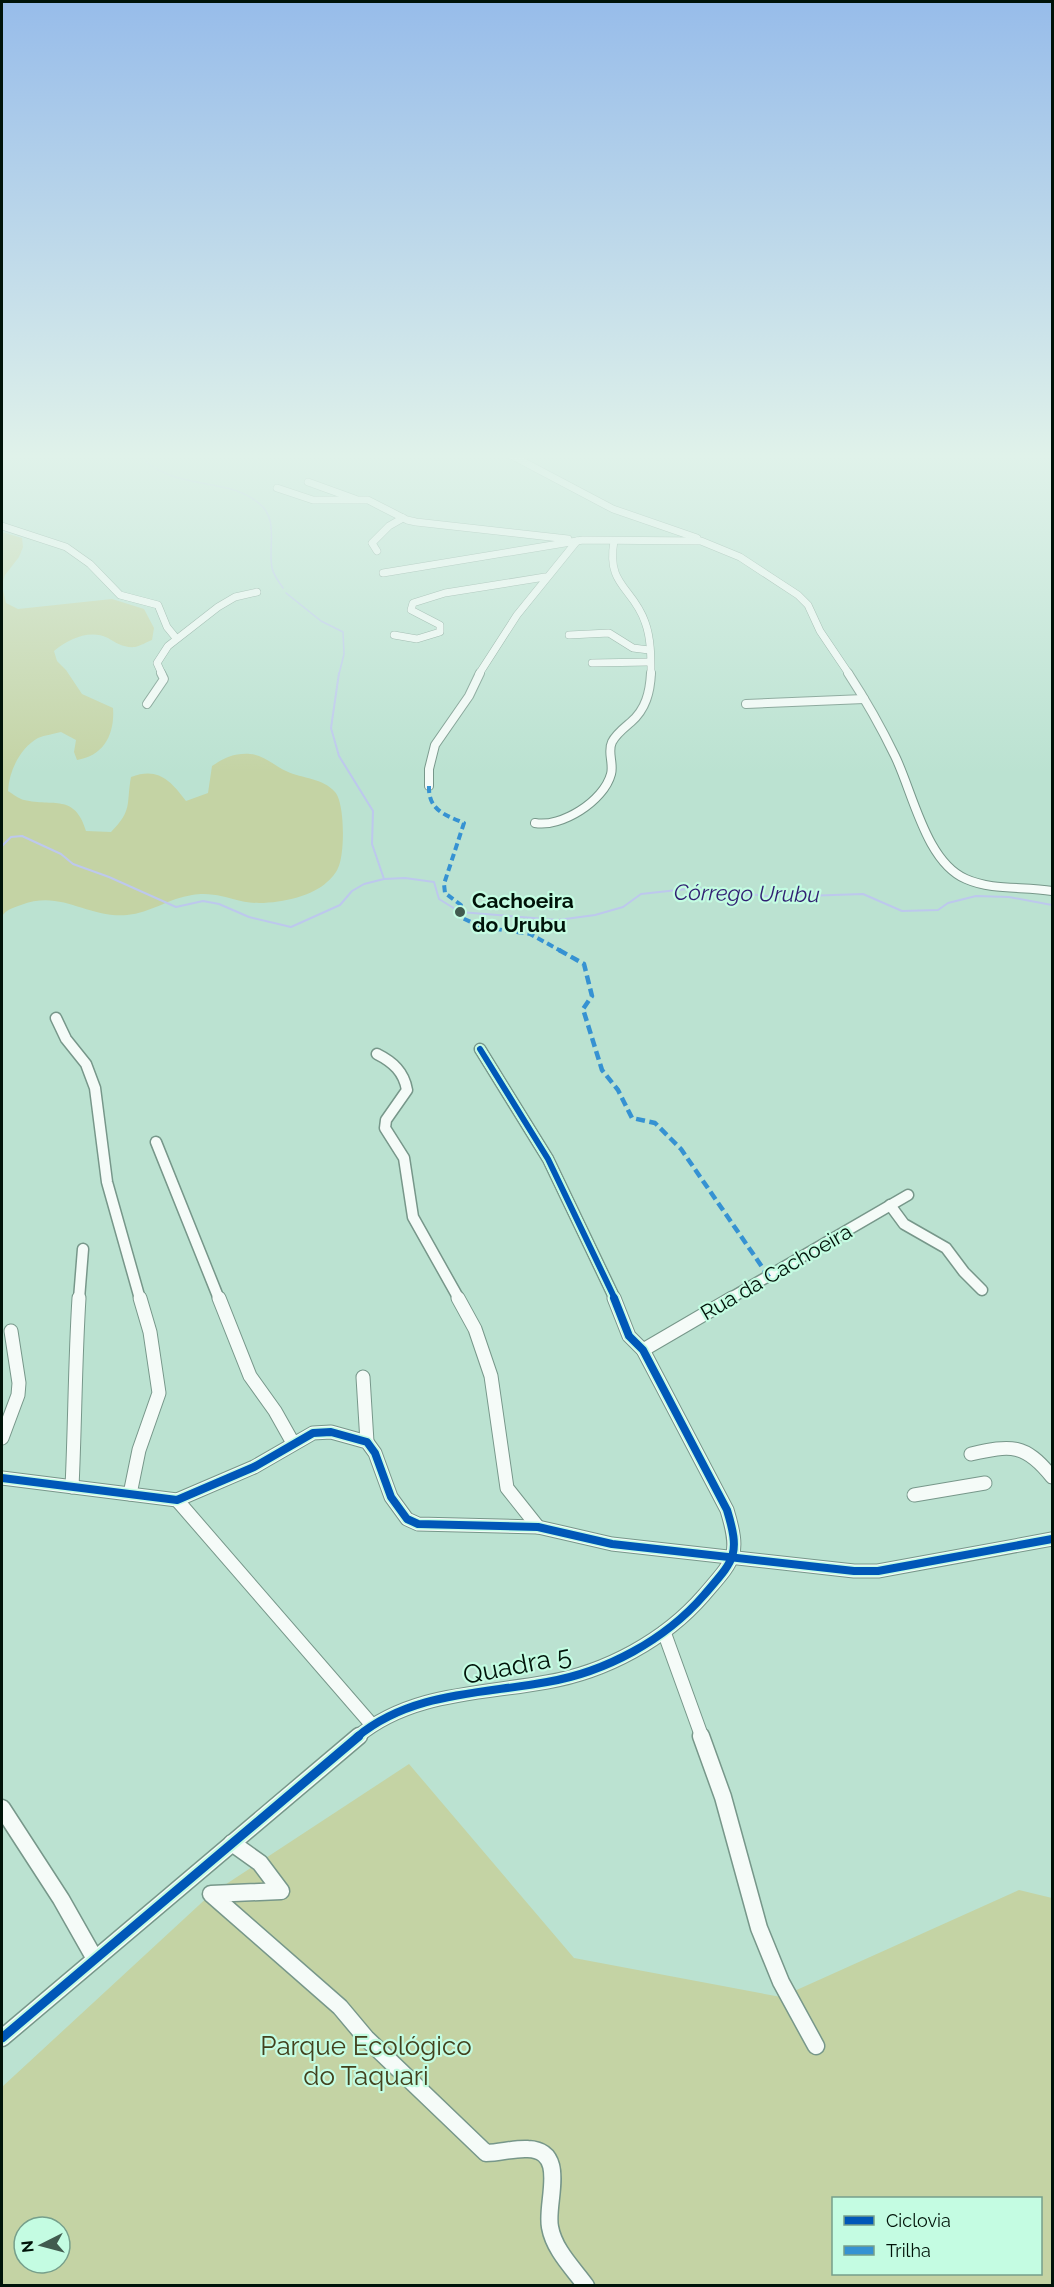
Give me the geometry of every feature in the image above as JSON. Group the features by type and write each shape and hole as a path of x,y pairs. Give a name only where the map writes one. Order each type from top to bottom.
{"street":[{"path":"84,560 120,595 158,604 167,627 176,638"},
{"path":"383,573 465,560"},
{"path":"429,786 428,768 437,737 470,695 484,664 545,577 562,560"},
{"path":"535,823 554,824 593,801 606,786 612,767 610,745 614,738 640,714 646,703 649,662 647,629 643,619 617,582 612,560"},
{"path":"744,560 806,601 818,627 864,699 905,777 928,834 943,861 961,876 986,884 1053,891"},
{"path":"394,635 418,639 440,632 440,625 411,610 413,603 420,600 450,591 501,586 545,577"},
{"path":"147,704 164,679 158,660 165,648 214,608 238,597 257,592"},
{"path":"569,635 609,633 633,648 649,650"},
{"path":"592,663 649,662"},
{"path":"746,704 864,699"},
{"path":"56,1018 66,1039 86,1064 95,1089 107,1182 150,1332 158,1375 159,1393 139,1450 130,1494"},
{"path":"480,1049 548,1159 608,1281 629,1336 636,1346 643,1350 727,1510 734,1533 734,1557"},
{"path":"377,1054 399,1068 406,1079 407,1090 386,1120 385,1128 404,1158 413,1217 475,1329 491,1376 507,1488 538,1527"},
{"path":"156,1142 250,1376 275,1411 293,1443"},
{"name":"Rua da Cachoeira","path":"643,1350 908,1194"},
{"path":"890,1205 904,1224 946,1248 959,1266 982,1290"},
{"path":"72,1486 76,1399 74,1368 83,1249"},
{"path":"2,1438 18,1395 19,1383 11,1331"},
{"path":"363,1377 367,1442 375,1453 391,1497 400,1511 413,1522 436,1526 491,1524 538,1527 612,1544 854,1571 878,1571 1053,1539"},
{"path":"2,1478 177,1500 254,1467 313,1433 344,1434 367,1442"},
{"path":"971,1454 1000,1448 1028,1451 1053,1477"},
{"path":"914,1496 985,1483"},
{"path":"177,1500 372,1725"},
{"name":"Quadra 5","path":"2,2038 372,1725 414,1706 488,1689 549,1682 575,1676 611,1662 664,1632 692,1608 734,1557"},
{"path":"664,1632 723,1797 759,1928 781,1982 816,2046"},
{"path":"2,1808 95,1959"},
{"path":"232,1843 261,1862 272,1874 281,1891 211,1894 340,2007 366,2038 486,2153 527,2149 540,2151 548,2157 552,2182 548,2216 554,2243 586,2286"}],"green space":[{"path":"2,560 17,560 5,575 2,584"},
{"path":"2,586 6,603 18,609 112,599 144,609 154,628 152,640 135,647 124,646 101,635 87,635 72,639 54,651 57,661 82,694 113,708 110,735 101,749 86,758 77,760 74,752 76,740 61,732 38,738 26,748 17,761 8,791 24,800 69,806 76,811 86,831 111,832 126,812 131,777 149,774 163,777 186,801 208,793 212,766 234,755 255,755 292,774 319,781 335,792 341,807 343,841 340,861 332,878 310,893 274,902 251,903 217,895 199,894 176,899 135,914 112,915 49,900 21,905 8,910 2,916"},
{"name":"Parque Ecológico do Taquari","path":"409,1764 574,1958 781,1997 1019,1890 1052,1898 1052,2285 2,2286 2,2087 211,1894"}],"waterway":[{"name":"Córrego Urubu","path":"271,560 275,576 283,588"},
{"name":"Córrego Urubu","path":"286,593 321,621 343,632 344,654 339,674"},
{"name":"Córrego Urubu","path":"339,673 331,728 339,756 373,811 372,844 384,879"},
{"name":"Córrego Urubu","path":"2,846 11,837 22,836 61,854 73,864 109,877 176,907 203,901 219,904 249,917 291,927 340,905 352,891 364,884 384,879"},
{"name":"Córrego Urubu","path":"384,879 405,878 434,882 439,899 460,912 558,920 595,915 623,907 641,894 696,888 775,897 863,894 902,911 938,910 948,903 976,896 1009,897 1052,905"}],"marked path":[{"path":"429,786 430,801 433,806 464,823 444,884 445,893 461,905 460,917 482,927 530,934 584,964 592,996 583,1009 602,1070 618,1090 632,1118 655,1123 681,1149 769,1277"}],"cycle path":[{"path":"2,2038 372,1725 408,1708 430,1701 464,1693 568,1678 625,1656 660,1635 690,1610 734,1557 734,1533 727,1510 643,1350 629,1336 608,1281 548,1159 480,1049"},
{"path":"2,1478 177,1500 254,1467 313,1433 331,1432 367,1442 375,1453 391,1497 407,1519 418,1524 538,1527 612,1544 854,1571 878,1571 1052,1539"}],"place":[{"name":"Cachoeira do Urubu","path":"460,912"}]}
